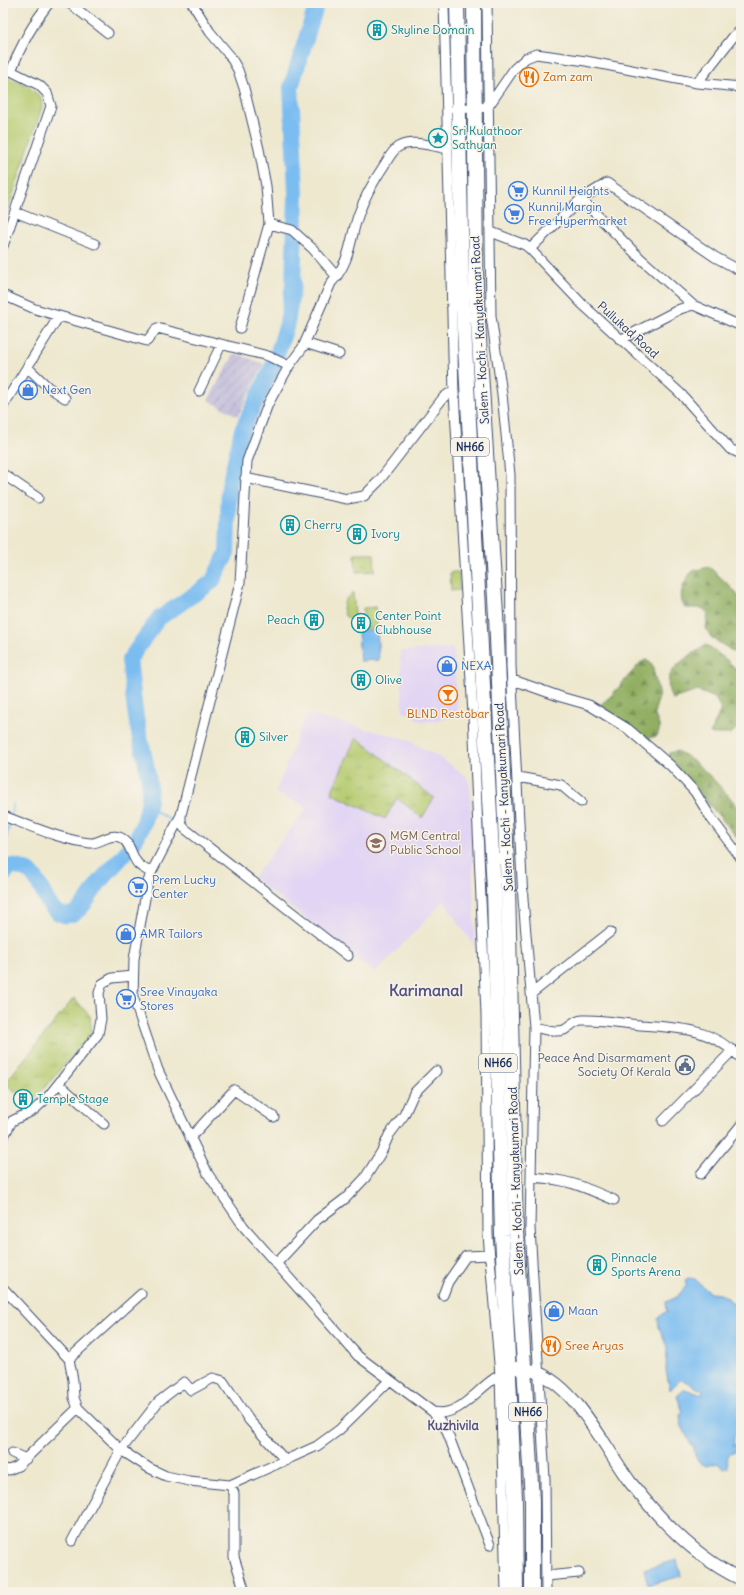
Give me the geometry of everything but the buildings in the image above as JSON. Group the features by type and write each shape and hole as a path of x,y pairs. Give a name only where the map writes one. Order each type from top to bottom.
{"highway":[{"name":"Salem - Kochi - Kanyakumari Road","path":"458,3 453,109 494,891 505,1371 516,1498 516,1592"},
{"name":"Salem - Kochi - Kanyakumari Road","path":"474,3 482,107 476,290 498,670 508,888 516,1232 532,1500 532,1592"}],"main road":[{"path":"505,1371 525,1368 540,1372 552,1379 572,1399 599,1434 630,1482 684,1541 722,1570 741,1579"}],"street":[{"path":"3,246 51,106 47,93 39,85 7,70 28,34 49,3"},
{"path":"69,3 108,33"},
{"path":"192,3 219,46 230,56 238,70 244,88 266,186 269,224 240,328"},
{"path":"444,3 453,109 447,149 454,393 479,854 486,1014 490,1255 505,1371 506,1592"},
{"path":"487,3 482,107 491,232 491,316 502,394 510,475 511,666 518,777 523,899 534,1027 530,1228 540,1372 545,1479 546,1592"},
{"path":"697,83 741,30"},
{"path":"453,109 482,107 514,69 526,58 536,54 586,61 697,83 741,87"},
{"path":"447,149 424,144 410,144 398,147 393,153 375,180 360,211 349,255 337,277 331,283 305,343 286,364 258,430 247,461 240,583 181,815 150,873 134,959 133,997 158,1070 208,1174 244,1227 358,1356 433,1412 446,1429 490,1544"},
{"path":"530,249 581,199 607,183 715,257 741,271"},
{"path":"581,199 639,258 693,305 741,326"},
{"path":"15,212 95,244"},
{"path":"269,224 292,230 303,238 337,277"},
{"name":"Pullukad Road","path":"491,232 524,245 530,249 582,304 680,393 730,449 741,454"},
{"path":"3,295 35,310 147,341 157,328 268,356 286,364"},
{"path":"620,340 680,309 693,305"},
{"path":"3,406 59,316"},
{"path":"305,343 339,354"},
{"path":"199,391 221,345"},
{"path":"27,367 48,387 65,398"},
{"path":"245,478 346,499 364,496 379,481 443,398 448,394 454,393"},
{"path":"3,474 38,498"},
{"path":"513,680 561,698 589,705 628,729 671,766 695,792 711,818 741,858"},
{"path":"518,777 561,786 581,802"},
{"path":"181,815 181,823 184,828 348,956"},
{"path":"3,816 69,839 93,844 111,837 119,836 125,841 138,864 150,873"},
{"path":"531,994 610,932"},
{"path":"3,1138 12,1120 34,1110 59,1084 98,1034 101,1019 99,993 102,984 112,978 133,976"},
{"path":"534,1027 552,1031 564,1030 580,1020 604,1020 638,1025 681,1027 711,1036 733,1050 741,1058"},
{"path":"663,1121 733,1050"},
{"path":"277,1263 317,1220 346,1198 365,1178 382,1151 389,1135 404,1115 414,1093 436,1071"},
{"path":"59,1084 104,1124"},
{"path":"190,1138 234,1090 274,1117"},
{"path":"701,1174 741,1125"},
{"path":"532,1177 556,1178 576,1183 614,1200"},
{"path":"443,1295 448,1282 466,1256 490,1255"},
{"path":"3,1288 68,1359 73,1380 74,1398 78,1408 121,1450 149,1468 166,1476 189,1481 230,1485 286,1461 317,1446 339,1430 389,1380"},
{"path":"68,1359 141,1294"},
{"path":"433,1412 443,1414 457,1409 488,1381 505,1371"},
{"path":"72,1540 121,1450 158,1402 184,1382 192,1390 213,1378 223,1381 249,1420 286,1461"},
{"path":"3,1469 9,1470 18,1466 78,1408"},
{"path":"12,1453 26,1459"},
{"path":"230,1485 234,1493 234,1557 245,1592"},
{"path":"546,1576 579,1573"}],"shaded area":[{"path":"596,3 619,3 614,12"},
{"path":"235,353 264,364 238,416 208,400"},
{"path":"453,648 458,717 423,722 403,711 400,651"},
{"name":"MGM Central Public School","path":"306,714 406,739 442,759 466,776 470,786 475,948 444,901 375,973 253,878 308,807 275,793"}],"green space":[{"path":"3,75 26,85 41,97 42,107 3,224"},
{"path":"355,554 374,554 375,571 356,572"},
{"path":"709,567 728,584 741,599 741,657 711,637 706,628 708,613 702,608 685,608 682,603 682,588 692,571"},
{"path":"450,572 459,572 460,590 451,591"},
{"path":"353,593 356,623 345,616 343,609 345,600"},
{"path":"376,607 377,628 364,629 363,608"},
{"path":"706,645 727,660 741,674 741,725 730,734 710,734 721,709 715,698 698,691 672,699 669,689 671,673 676,666"},
{"path":"646,660 652,664 659,697 654,713 660,728 657,736 645,739 602,712 600,705 611,696 640,663"},
{"path":"356,737 434,798 422,818 397,798 385,819 331,793"},
{"path":"677,751 704,770 741,810 741,842 691,783 668,761 669,753"},
{"path":"74,998 90,1016 92,1034 30,1104 5,1083"}],"water":[{"path":"377,630 379,660 360,661 358,631"},
{"path":"686,1279 695,1279 710,1293 720,1294 727,1297 738,1309 741,1308 741,1401 739,1404 741,1409 741,1427 734,1439 734,1445 739,1447 739,1450 732,1452 729,1455 728,1468 725,1469 717,1463 707,1466 698,1461 695,1456 694,1446 691,1445 681,1424 680,1415 683,1412 677,1396 685,1389 702,1395 703,1391 681,1379 670,1390 666,1370 667,1347 659,1327 658,1318 667,1311 666,1302 677,1297 687,1285 685,1282"},
{"path":"677,1560 681,1576 648,1585 644,1569"}],"waterway":[{"path":"3,876 11,866 21,868 31,873 53,909 64,915 75,913 80,909 98,884 134,842 145,819 148,805 149,779 140,739 129,660 158,619 212,582 227,553 229,486 242,430 274,364 287,324 293,285 296,193 291,87 317,3"},
{"path":"11,816 13,805"},
{"path":"149,807 172,821"},
{"path":"3,852 10,821"}],"place":[{"name":"Skyline Domain","path":"377,30"},
{"name":"Zam zam","path":"529,77"},
{"name":"Sri Kulathoor Sathyan","path":"438,138"},
{"name":"Kunnil Heights","path":"518,191"},
{"name":"Kunnil Margin Free Hypermarket","path":"514,214"},
{"name":"Next Gen","path":"28,390"},
{"name":"Cherry","path":"290,525"},
{"name":"Ivory","path":"357,534"},
{"name":"Peach","path":"314,620"},
{"name":"Center Point Clubhouse","path":"361,623"},
{"name":"NEXA","path":"447,666"},
{"name":"Olive","path":"361,680"},
{"name":"BLND Restobar","path":"448,695"},
{"name":"Silver","path":"245,737"},
{"name":"MGM Central Public School","path":"376,843"},
{"name":"Prem Lucky Center","path":"138,887"},
{"name":"AMR Tailors","path":"126,934"},
{"name":"Sree Vinayaka Stores","path":"126,999"},
{"name":"Peace And Disarmament Society Of Kerala","path":"685,1065"},
{"name":"Temple Stage","path":"23,1099"},
{"name":"Pinnacle Sports Arena","path":"597,1265"},
{"name":"Maan","path":"554,1311"},
{"name":"Sree Aryas","path":"551,1346"}],"district":[{"name":"Karimanal","path":"426,990"},
{"name":"Kuzhivila","path":"453,1425"}]}
